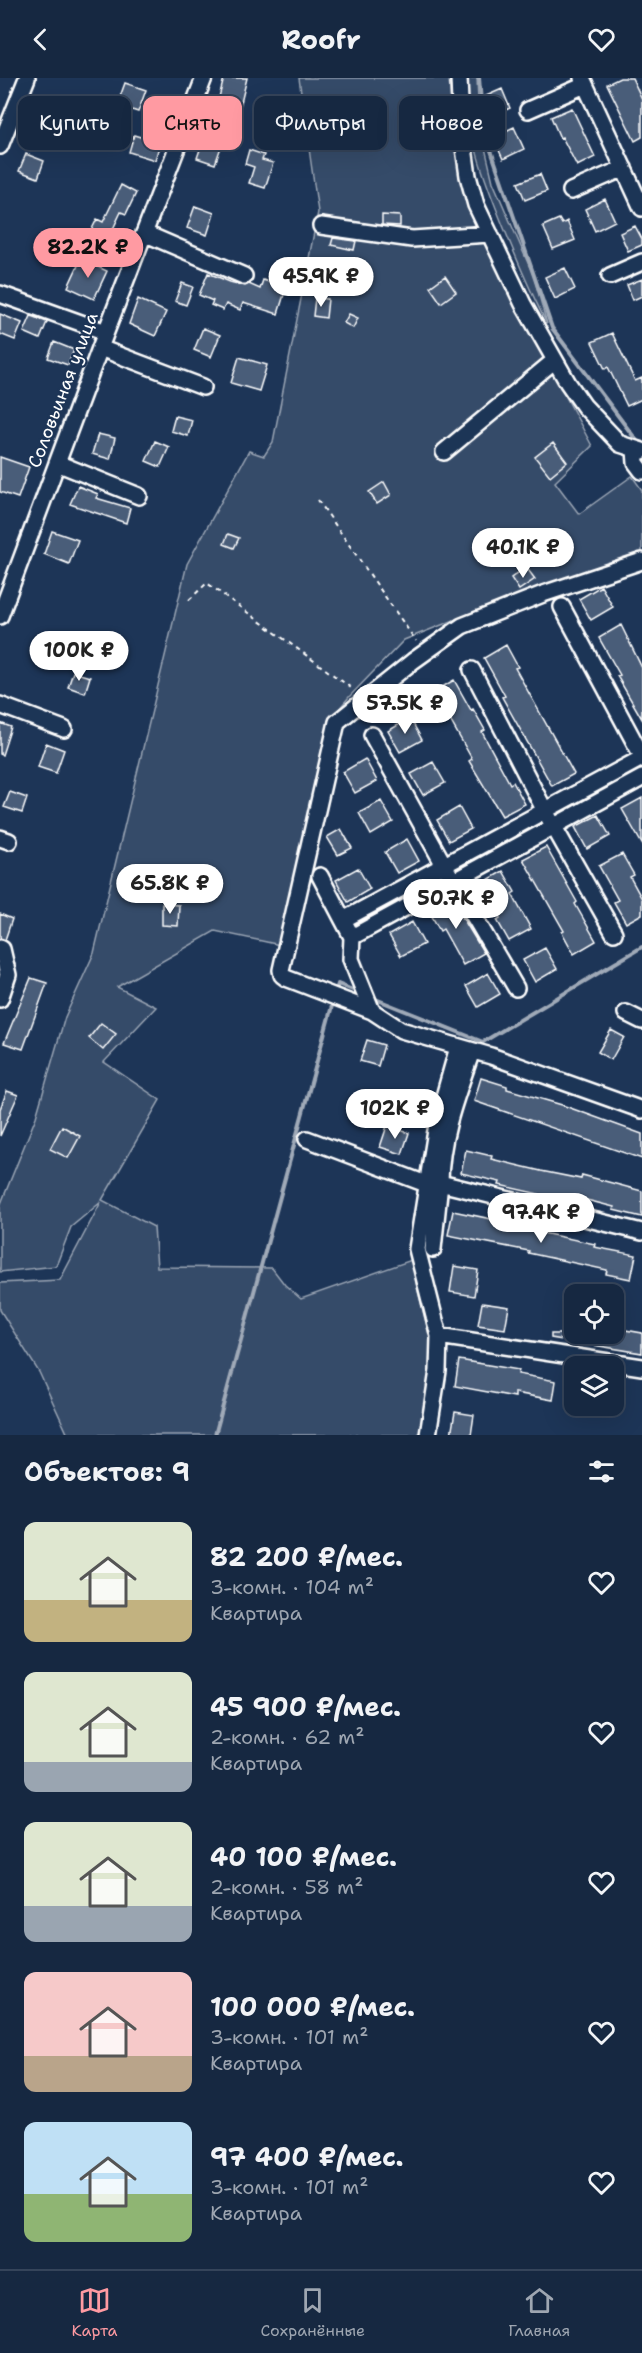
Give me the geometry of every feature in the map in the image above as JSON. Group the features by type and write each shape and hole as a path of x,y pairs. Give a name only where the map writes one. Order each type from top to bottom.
{"street":[{"path":"0,146 27,78"},
{"name":"Соловьиная улица","path":"0,616 204,78"},
{"path":"459,78 460,127 468,176 476,205 489,234 523,304 584,406 620,444 638,451 636,463 642,471"},
{"path":"528,110 584,82 642,208"},
{"path":"571,191 624,168"},
{"path":"321,226 412,239 489,234"},
{"path":"144,233 244,276"},
{"path":"610,276 642,262"},
{"path":"0,294 106,332"},
{"path":"100,348 203,387"},
{"path":"444,452 555,360"},
{"path":"57,463 140,496"},
{"path":"642,561 543,594 462,626 337,722 281,970 282,975 286,978 372,1011 401,1030 465,1049 642,1110"},
{"path":"343,920 642,757 562,607"},
{"path":"472,670 544,811 614,933"},
{"path":"0,705 64,729"},
{"path":"372,735 444,866 516,988"},
{"path":"352,937 642,778"},
{"path":"320,876 352,937 351,959 372,1011"},
{"path":"0,948 8,975 0,999"},
{"path":"626,1013 642,1021"},
{"path":"428,1435 438,1371 439,1336 417,1249 433,1183 440,1169 465,1049"},
{"path":"307,1139 433,1183 642,1232"},
{"path":"433,1183 433,1249"},
{"path":"439,1336 642,1367"}],"path":[{"path":"318,500 424,653"},
{"path":"189,600 207,583 366,699"}],"shaded area":[{"path":"299,78 449,78 450,96 399,96 399,150 456,150 477,229 592,446 555,482 579,514 632,476 642,490 642,553 477,611 404,640 328,722 311,838 285,946 215,931 117,987 156,1007 104,1062 160,1100 102,1200 154,1227 157,1267 272,1268 285,1285 301,1299 420,1257 416,1283 434,1355 422,1435 68,1435 39,1372 0,1310 0,1283 60,1280 101,1202 71,1227 56,1266 0,1272 0,1206 36,1117 65,1017 94,953 187,564 249,451 264,456 273,442 318,212 309,150 387,150 387,96 302,96"},
{"path":"466,78 477,78 478,96 467,96"},
{"path":"477,150 486,150 493,182 534,277 547,324 514,252"}],"building":[{"path":"224,78 247,78 242,99 242,96 219,96"},
{"path":"620,78 632,78 642,99 642,137 635,141 607,84"},
{"path":"125,83 146,90 138,112 131,110 131,96 120,96"},
{"path":"502,89 505,96 486,96"},
{"path":"505,96 510,108 505,110"},
{"path":"572,108 595,157 577,166 562,137 560,138 551,117"},
{"path":"514,127 524,149 503,159 499,150 505,150 505,131"},
{"path":"134,135 143,138 143,150 158,150 155,160 129,152"},
{"path":"200,150 220,150 215,164 197,158"},
{"path":"249,150 264,155 262,160 273,163 265,188 249,183 254,167 245,164"},
{"path":"26,154 44,161 38,178 19,171"},
{"path":"540,174 547,191 525,200 518,183"},
{"path":"121,185 136,193 126,214 121,212 105,246 88,237 97,219 103,222"},
{"path":"605,199 615,221 595,231 585,209"},
{"path":"195,206 214,213 207,235 187,228"},
{"path":"382,215 400,216 400,226 382,225"},
{"path":"559,219 562,224 567,221 575,240 553,249 543,226"},
{"path":"635,226 642,239 642,245 628,251 620,233"},
{"path":"333,238 356,241 354,250 331,245"},
{"path":"81,259 107,271 94,299 68,287"},
{"path":"565,268 575,289 555,299 545,277"},
{"path":"208,273 230,282 245,286 249,284 260,289 263,280 286,288 278,314 243,303 240,310 226,304 223,310 211,305 213,301 199,295"},
{"path":"445,276 456,292 441,303 430,287"},
{"path":"642,279 642,296 633,300 627,285"},
{"path":"182,283 193,287 186,305 175,301"},
{"path":"315,298 328,299 326,318 313,316"},
{"path":"138,299 166,312 155,336 129,324"},
{"path":"0,314 22,323 15,340 0,334"},
{"path":"349,314 358,318 353,328 344,323"},
{"path":"31,316 47,322 40,339 24,332"},
{"path":"203,328 220,335 211,357 194,350"},
{"path":"612,333 635,381 642,378 642,399 627,406 608,367 605,369 592,342"},
{"path":"54,342 74,350 68,365 48,358"},
{"path":"239,357 267,365 259,391 231,383"},
{"path":"175,416 192,420 188,436 171,431"},
{"path":"98,434 115,438 110,459 92,454"},
{"path":"155,441 169,447 160,467 146,461"},
{"path":"553,443 567,462 550,476 535,457"},
{"path":"0,457 29,467 18,498 0,492"},
{"path":"384,482 391,495 377,504 369,492"},
{"path":"78,486 98,494 96,498 130,508 126,523 70,504"},
{"path":"52,531 78,540 69,564 44,554"},
{"path":"228,534 239,538 234,548 224,544"},
{"path":"526,567 535,579 519,590 511,578"},
{"path":"601,586 613,607 591,620 579,599"},
{"path":"621,625 642,668 642,719 617,676 620,675 599,638"},
{"path":"506,645 518,667 515,668 574,774 552,786 502,697 505,696 484,658"},
{"path":"73,672 90,677 85,693 68,687"},
{"path":"454,680 485,730 482,732 510,784 513,782 525,804 502,816 469,761 472,759 446,713 444,714 432,693"},
{"path":"410,718 422,740 400,752 388,731"},
{"path":"0,723 11,727 2,755 0,754"},
{"path":"46,743 64,750 56,773 38,767"},
{"path":"365,759 377,781 355,793 343,772"},
{"path":"433,762 445,783 423,795 411,774"},
{"path":"10,792 27,798 22,813 4,807"},
{"path":"642,798 642,844 622,809"},
{"path":"381,801 393,822 371,835 359,813"},
{"path":"459,807 471,829 449,841 437,820"},
{"path":"598,815 610,836 587,849 575,827"},
{"path":"341,829 352,848 338,855 327,837"},
{"path":"407,839 419,861 397,873 385,852"},
{"path":"546,847 596,941 574,954 562,932 564,931 523,859"},
{"path":"622,854 634,875 630,877 642,899 642,914 626,923 614,902 618,900 599,866"},
{"path":"358,868 370,889 348,902 336,880"},
{"path":"503,871 515,892 512,894 531,929 509,941 497,920 500,918 481,884"},
{"path":"450,897 484,953 463,965 443,929 440,931 428,909"},
{"path":"162,904 179,905 178,926 162,925"},
{"path":"0,914 12,919 5,940 0,938"},
{"path":"412,922 424,944 401,956 389,935"},
{"path":"545,948 557,969 535,982 523,960"},
{"path":"488,973 500,994 478,1007 466,986"},
{"path":"31,978 47,983 23,1049 4,1043"},
{"path":"101,1023 116,1034 103,1050 89,1038"},
{"path":"611,1030 624,1037 611,1060 598,1052"},
{"path":"367,1040 384,1045 378,1066 360,1061"},
{"path":"481,1078 507,1086 507,1089 562,1105 642,1134 642,1159 474,1101"},
{"path":"7,1091 18,1095 0,1136 0,1109"},
{"path":"62,1126 80,1136 68,1158 50,1149"},
{"path":"387,1126 409,1133 402,1154 380,1147"},
{"path":"466,1150 492,1156 491,1159 541,1171 581,1179 582,1175 642,1191 642,1217 567,1195 566,1202 539,1196 539,1194 499,1185 500,1182 461,1173"},
{"path":"453,1211 520,1225 519,1228 636,1255 631,1279 606,1274 607,1270 528,1253 529,1251 448,1235"},
{"path":"454,1266 478,1270 474,1296 450,1292"},
{"path":"482,1303 509,1307 505,1329 478,1325"},
{"path":"624,1330 642,1333 642,1353 587,1344 624,1344"},
{"path":"551,1334 564,1334 564,1340 551,1338"},
{"path":"459,1360 519,1370 518,1374 556,1381 553,1400 515,1393 515,1397 455,1386"},
{"path":"455,1412 474,1415 471,1435 451,1435"}],"waterway":[{"path":"479,78 483,127 552,328 637,441"},
{"path":"373,998 483,1042 642,947"},
{"path":"335,994 338,984 360,993"},
{"path":"215,1435 333,1002"}]}
